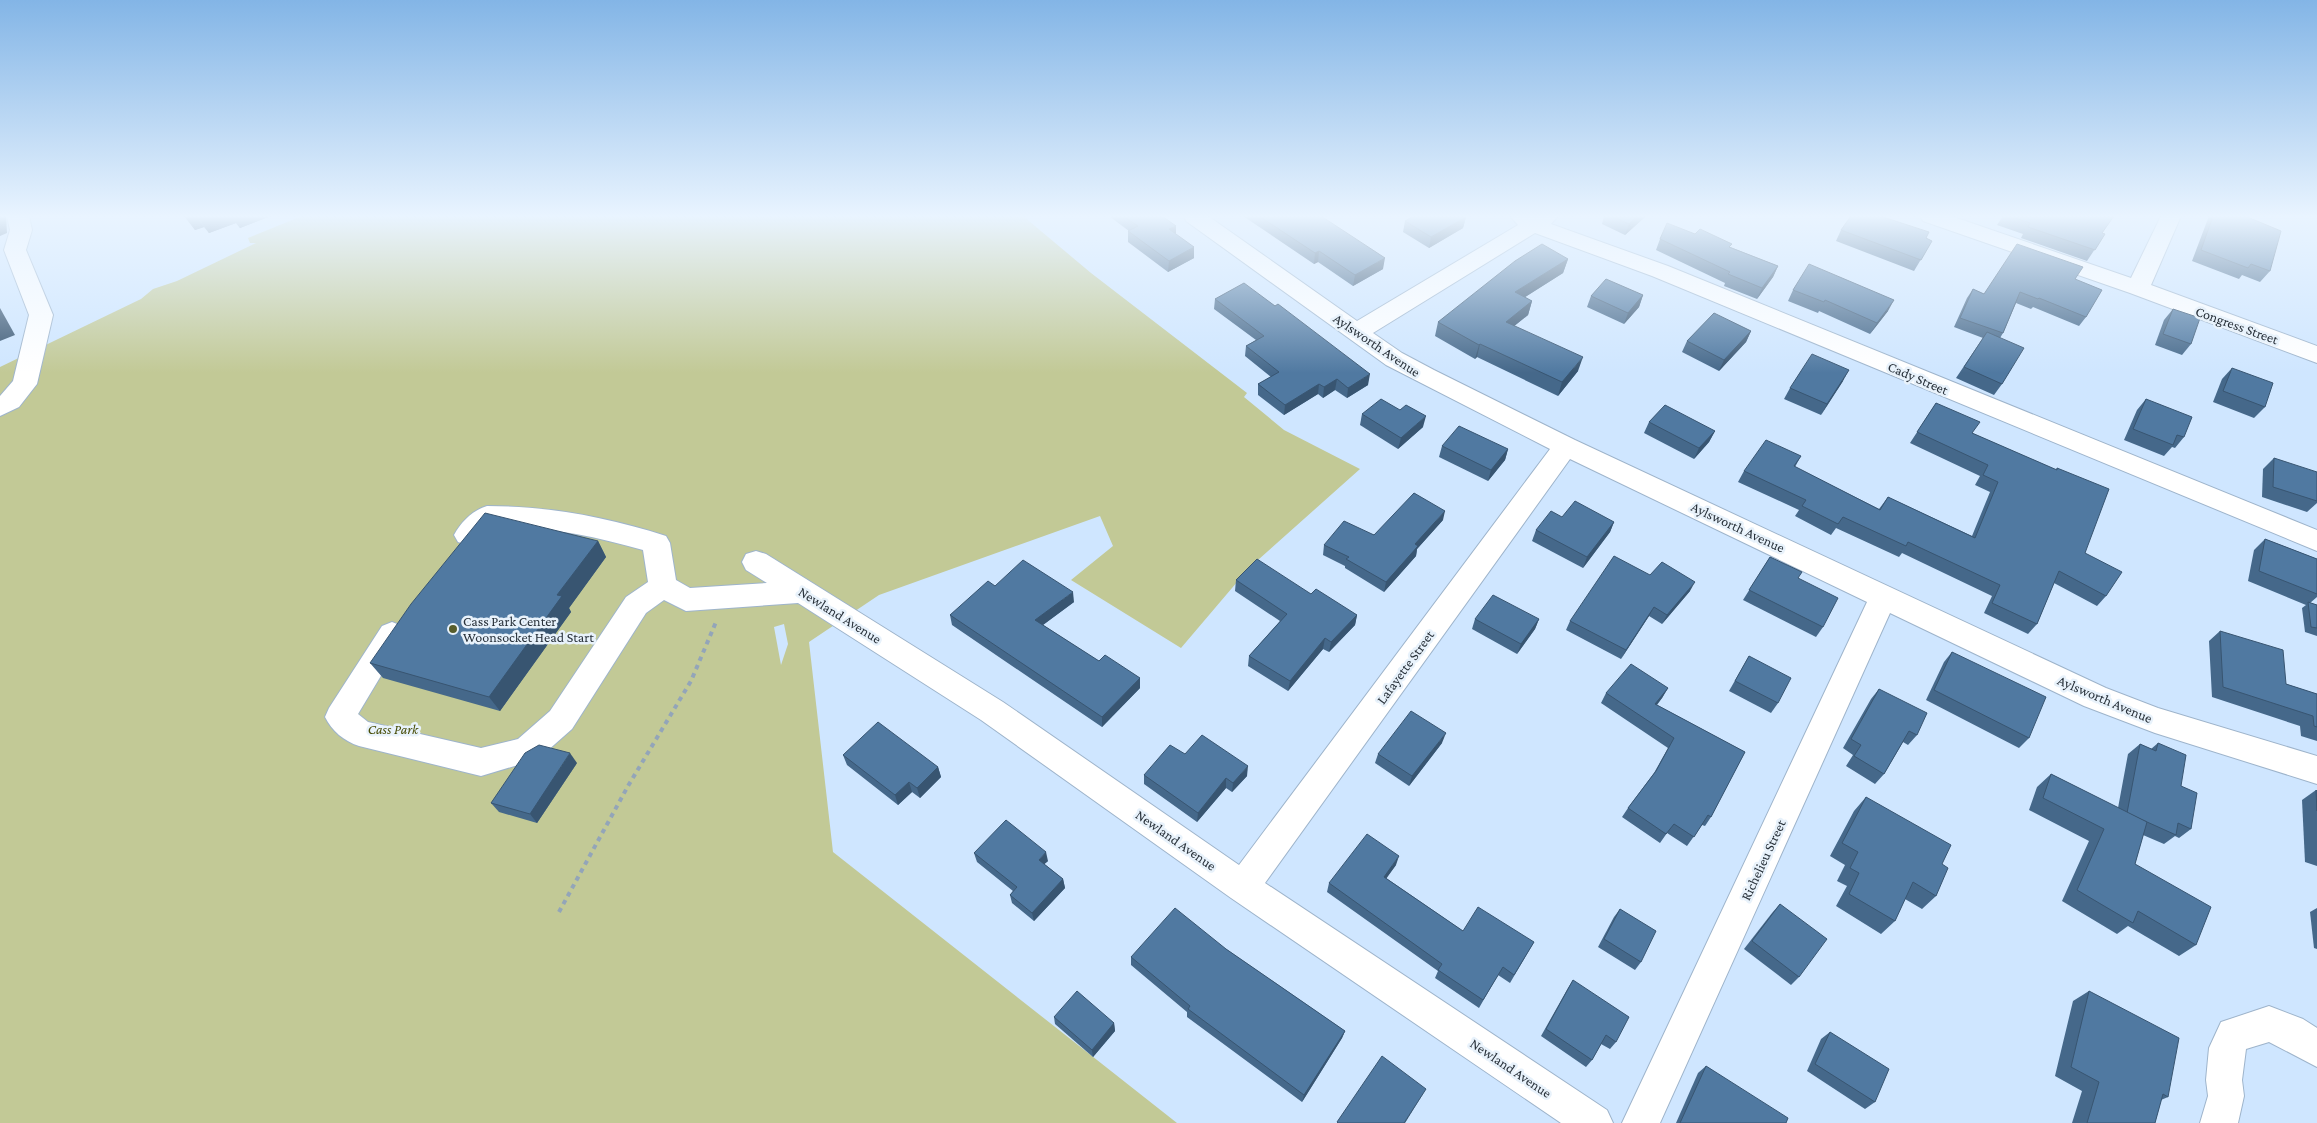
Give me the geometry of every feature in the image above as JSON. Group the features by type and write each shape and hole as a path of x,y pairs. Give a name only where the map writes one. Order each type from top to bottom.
{"street":[{"path":"0,407 10,401 25,384 41,315 22,268"},
{"name":"Aylsworth Avenue","path":"1268,268 1409,368 1566,446 2095,697 2155,720 2317,770"},
{"path":"1357,332 1457,268"},
{"name":"Cady Street","path":"1654,268 2317,541"},
{"name":"Congress Street","path":"2082,268 2317,355"},
{"path":"2138,288 2147,268"},
{"name":"Lafayette Street","path":"1243,887 1566,446"},
{"path":"453,553 487,516 524,515 591,525 656,543 663,586 686,600 803,591"},
{"name":"Newland Avenue","path":"756,562 992,711 1243,887 1594,1123"},
{"path":"408,613 340,717 359,733 481,762 527,750 561,720 636,605 663,586"},
{"name":"Richelieu Street","path":"1641,1123 1884,596"},
{"path":"2219,1123 2226,1096 2224,1080 2227,1048 2234,1035 2268,1024 2290,1032 2317,1049"}],"path":[{"path":"559,912 628,786 691,681 727,596"}],"green space":[{"name":"Cass Park","path":"203,268 1086,268 1247,393 1244,397 1284,430 1360,469 1249,568 1181,648 1071,580 1113,546 1100,516 879,595 809,642 833,852 1177,1123 0,1123 0,367 141,299 153,289 177,281","holes":["784,624 788,644 781,665 774,627"]}],"building":[{"path":"1345,268 1367,268 1355,275"},
{"path":"1506,268 1553,268 1515,292 1532,301 1506,322 1583,357 1562,382 1479,345 1438,322"},
{"path":"1722,268 1776,268 1762,288 1728,274 1730,272"},
{"path":"1806,268 1819,268 1894,300 1877,323 1825,300 1824,302 1793,290"},
{"path":"2001,268 2082,268 2075,279 2102,290 2086,317 2020,292 2003,333 1960,318 1973,289 1984,294"},
{"path":"1606,279 1643,295 1628,313 1591,296"},
{"path":"1244,283 1275,306 1278,304 1370,374 1348,388 1337,379 1324,387 1319,384 1285,405 1258,384 1279,372 1246,346 1264,336 1215,299"},
{"path":"2173,309 2200,318 2191,344 2163,334"},
{"path":"1714,313 1751,331 1724,360 1687,341"},
{"path":"1987,332 2024,348 2002,384 1964,367"},
{"path":"1812,354 1849,370 1827,404 1790,388"},
{"path":"2232,368 2273,383 2265,407 2223,391"},
{"path":"1381,399 1400,410 1406,405 1426,416 1401,438 1362,414"},
{"path":"2146,399 2192,417 2184,437 2177,435 2173,445 2133,429"},
{"path":"1936,403 1980,422 1972,433 2057,470 2057,468 2109,489 2085,553 2122,572 2106,596 2059,571 2037,624 1992,603 2000,585 1908,542 1906,546 1843,517 1838,524 1802,506 1806,500 1744,471 1766,440 1801,456 1794,466 1880,510 1888,497 1975,538 1998,482 1983,475 1988,465 1917,432"},
{"path":"1665,405 1715,431 1699,448 1649,422"},
{"path":"1459,426 1508,449 1491,470 1442,446"},
{"path":"2274,458 2317,472 2317,501 2273,487"},
{"path":"1414,493 1445,511 1415,544 1418,546 1386,582 1346,559 1349,557 1324,545 1344,521 1374,535"},
{"path":"1575,501 1614,522 1587,557 1536,530 1551,511 1562,517"},
{"path":"485,513 598,541 557,595 562,596 489,697 370,663 411,604"},
{"path":"2265,539 2317,559 2317,594 2259,571"},
{"path":"1614,556 1650,575 1662,562 1695,582 1667,615 1654,607 1626,650 1570,621"},
{"path":"1770,557 1802,572 1798,578 1838,598 1823,627 1749,590"},
{"path":"1257,559 1311,594 1316,589 1357,615 1331,642 1325,638 1290,681 1249,656 1287,614 1236,580"},
{"path":"1023,560 1073,592 1035,620 1099,661 1105,655 1140,678 1102,717 950,615 988,581 995,586"},
{"path":"1493,595 1539,619 1521,644 1475,619"},
{"path":"2308,602 2317,605 2317,628 2311,627"},
{"path":"2220,631 2283,650 2286,684 2317,694 2317,727 2314,726 2313,716 2223,687"},
{"path":"1952,652 2046,697 2029,738 1934,690"},
{"path":"1749,656 1791,678 1778,703 1735,681"},
{"path":"1631,664 1668,688 1655,704 1745,752 1711,817 1708,815 1694,837 1674,824 1666,834 1628,808 1656,771 1674,738 1606,693"},
{"path":"1879,689 1927,713 1917,735 1909,731 1884,774 1854,756 1861,745 1851,739"},
{"path":"1411,711 1446,733 1412,776 1378,754"},
{"path":"878,722 938,767 917,788 909,782 895,795 843,755"},
{"path":"1202,735 1248,766 1233,783 1226,778 1198,813 1144,775 1170,745 1185,754"},
{"path":"2158,743 2186,755 2181,786 2197,793 2191,829 2178,823 2176,835 2127,813 2140,744 2156,751"},
{"path":"539,745 570,753 530,814 491,803 525,753"},
{"path":"2051,774 2147,822 2135,864 2211,907 2196,945 2138,911 2133,923 2077,890 2104,829 2043,798"},
{"path":"1866,797 1951,845 1942,864 1948,868 1936,896 1913,882 1895,921 1849,894 1859,873 1850,868 1858,852 1842,843"},
{"path":"1006,820 1046,852 1039,860 1063,879 1032,913 1010,895 1017,887 974,853"},
{"path":"1367,834 1399,856 1384,877 1463,931 1478,907 1534,942 1514,975 1503,967 1483,1000 1438,970 1442,964 1329,883"},
{"path":"1780,904 1827,939 1799,977 1752,941"},
{"path":"1175,908 1226,949 1345,1031 1304,1095 1188,1009 1190,1006 1131,957"},
{"path":"1620,909 1656,931 1641,962 1604,939"},
{"path":"1573,980 1629,1017 1616,1042 1606,1035 1592,1060 1546,1029"},
{"path":"1077,991 1114,1023 1092,1050 1054,1017"},
{"path":"2089,991 2179,1038 2168,1097 2163,1094 2155,1123 2087,1123 2099,1082 2071,1067"},
{"path":"1830,1032 1889,1069 1875,1102 1815,1064"},
{"path":"1382,1056 1426,1089 1404,1123 1338,1123 1337,1122"},
{"path":"1706,1066 1788,1118 1786,1123 1680,1123"}],"place":[{"name":"Cass Park Center Woonsocket Head Start","path":"453,629"}]}
